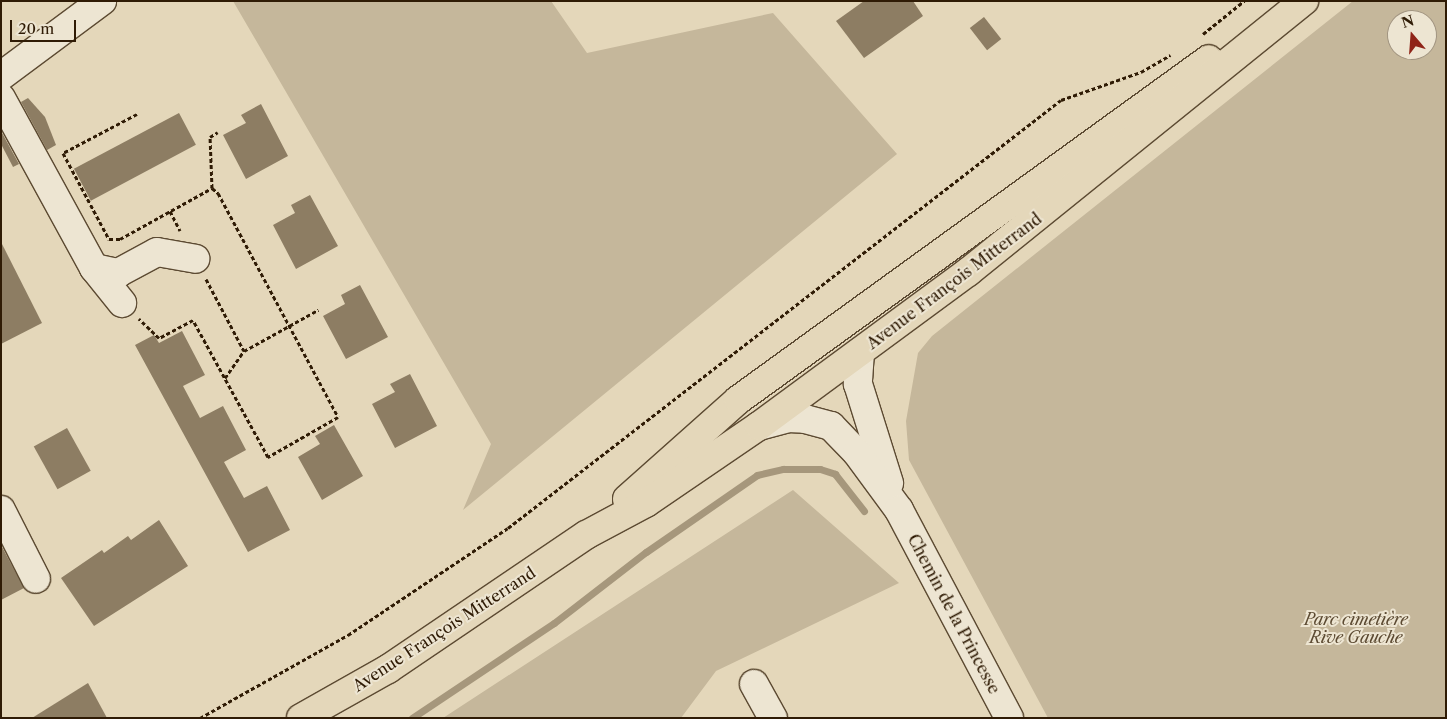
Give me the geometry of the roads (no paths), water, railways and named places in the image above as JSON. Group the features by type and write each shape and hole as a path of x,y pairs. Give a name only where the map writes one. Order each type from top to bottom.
{"main road":[{"name":"Avenue François Mitterrand","path":"586,536 738,400 1208,59 1298,1"},
{"name":"Avenue François Mitterrand","path":"301,718 388,669 586,536 646,503 759,426 968,272 1304,1"}],"street":[{"path":"1,76 102,1"},
{"path":"1,98 94,268 122,303"},
{"path":"94,268 118,273 157,252 195,259"},
{"name":"Chemin de la Princesse","path":"860,352 860,392 899,510"},
{"name":"Chemin de la Princesse","path":"759,426 788,418 831,426 857,453 899,510 1007,717"},
{"path":"1,510 36,579"},
{"path":"754,684 773,718"}],"waterway":[{"path":"412,718 554,623 646,552 757,475 783,469 820,469 835,474 864,511"}],"park label":[{"name":"Parc cimetière Rive Gauche","path":"1356,628"}]}
